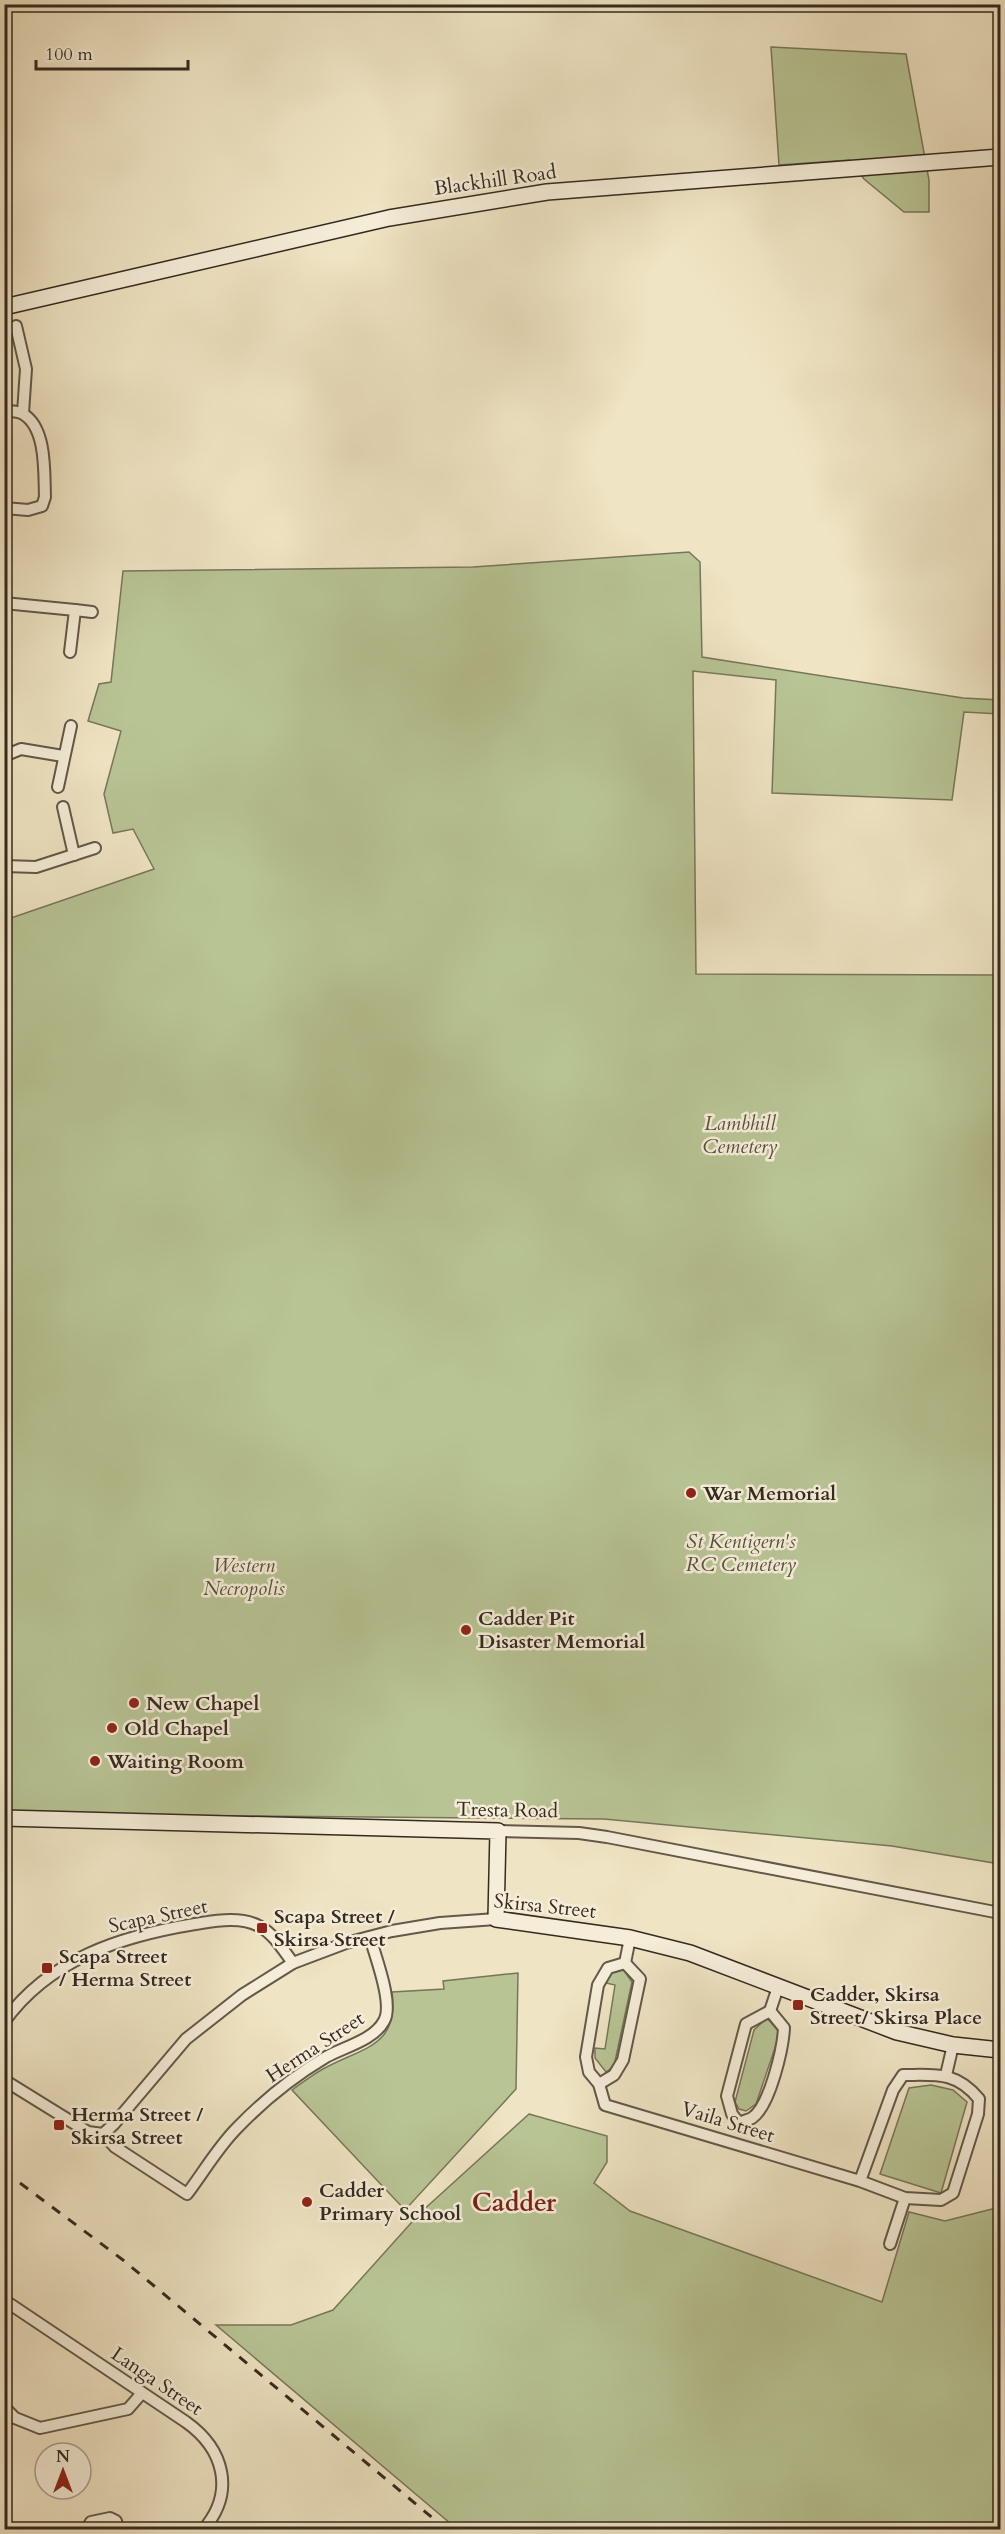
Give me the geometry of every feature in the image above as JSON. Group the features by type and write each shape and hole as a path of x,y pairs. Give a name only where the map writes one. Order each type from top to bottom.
{"street":[{"name":"Blackhill Road","path":"4,307 389,218 547,192 1000,157"},
{"path":"16,326 26,369 23,413"},
{"path":"4,411 23,413 35,426 40,440 45,497 42,506 28,510 4,508"},
{"path":"4,603 92,612"},
{"path":"70,652 75,610"},
{"path":"58,787 71,726"},
{"path":"4,756 21,749 63,756"},
{"path":"63,807 74,855"},
{"path":"4,866 36,867 95,848"},
{"name":"Tresta Road","path":"4,1818 579,1833 1000,1913"},
{"path":"496,1919 498,1831"},
{"name":"Skirsa Street","path":"103,2134 186,2038 242,1995 293,1963 370,1937 440,1923 496,1919 630,1938 690,1953 887,2028 954,2045 1000,2050"},
{"name":"Scapa Street","path":"4,2022 22,1998 61,1968 102,1947 157,1930 222,1920 241,1921 258,1926 271,1935 293,1963"},
{"name":"Herma Street","path":"4,2079 88,2132 103,2134 115,2147 187,2194 235,2130 280,2089 326,2057 378,2030 384,2022 387,2013 384,1989 370,1937"},
{"path":"599,2084 614,2075 623,2060 633,2016 640,1979 625,1963 630,1938"},
{"name":"Vaila Street","path":"625,1963 608,1968 598,1985 586,2057 589,2072 599,2084 605,2105 860,2181 905,2198 941,2200 953,2193 978,2114 979,2099 967,2084 946,2075"},
{"path":"739,2122 732,2114 727,2096 746,2024 770,2011 778,1987"},
{"path":"739,2122 753,2118 763,2104 783,2049 784,2028 770,2011"},
{"path":"860,2181 893,2090 903,2074 946,2075 954,2045"},
{"path":"733,2142 739,2122"},
{"path":"890,2244 905,2198"},
{"name":"Langa Street","path":"4,2300 199,2432 216,2452 221,2469 221,2493 216,2511 203,2529"},
{"path":"4,2407 15,2418 40,2428 117,2413 128,2409 142,2392"},
{"path":"86,2529 91,2522 110,2518 116,2521 118,2529"}],"green space":[{"path":"771,47 906,54 929,180 929,212 904,212 864,179 850,160 779,165"},
{"path":"689,552 700,562 702,657 963,698 1000,700 1000,714 964,712 952,800 772,793 776,680 693,671 696,974 1000,975 1000,1864 892,1846 604,1819 5,1814 5,920 154,869 133,829 113,833 104,794 121,731 88,721 99,684 111,682 123,571 473,567"},
{"path":"623,1969 632,1982 614,2066 606,2072 595,2058 595,2048 605,2049 615,1985 606,1983 608,1973"},
{"path":"518,1973 516,2089 405,2210 292,2090 323,2069 364,2050 384,2035 390,2025 393,2010 392,1992 444,1989 443,1981"},
{"path":"767,2018 780,2033 756,2104 746,2111 739,2109 735,2102 754,2030"},
{"path":"931,2085 953,2090 967,2102 941,2193 880,2174 909,2088"},
{"path":"529,2114 607,2136 607,2162 594,2183 630,2211 882,2302 909,2212 945,2221 1000,2207 1000,2529 457,2529 216,2325 291,2325 333,2310 420,2213"}],"railway":[{"path":"4,2171 123,2260 447,2530"}],"place":[{"name":"War Memorial","path":"691,1493"},
{"name":"Cadder Pit Disaster Memorial","path":"466,1630"},
{"name":"New Chapel","path":"134,1703"},
{"name":"Old Chapel","path":"112,1728"},
{"name":"Waiting Room","path":"95,1761"},
{"name":"Scapa Street / Skirsa Street","path":"262,1928"},
{"name":"Scapa Street / Herma Street","path":"47,1968"},
{"name":"Cadder, Skirsa Street/ Skirsa Place","path":"798,2005"},
{"name":"Herma Street / Skirsa Street","path":"59,2125"},
{"name":"Cadder Primary School","path":"307,2202"}],"district":[{"name":"Cadder","path":"514,2202"}],"park label":[{"name":"Lambhill Cemetery","path":"740,1134"},
{"name":"St Kentigern's RC Cemetery","path":"741,1552"},
{"name":"Western Necropolis","path":"244,1576"}]}
